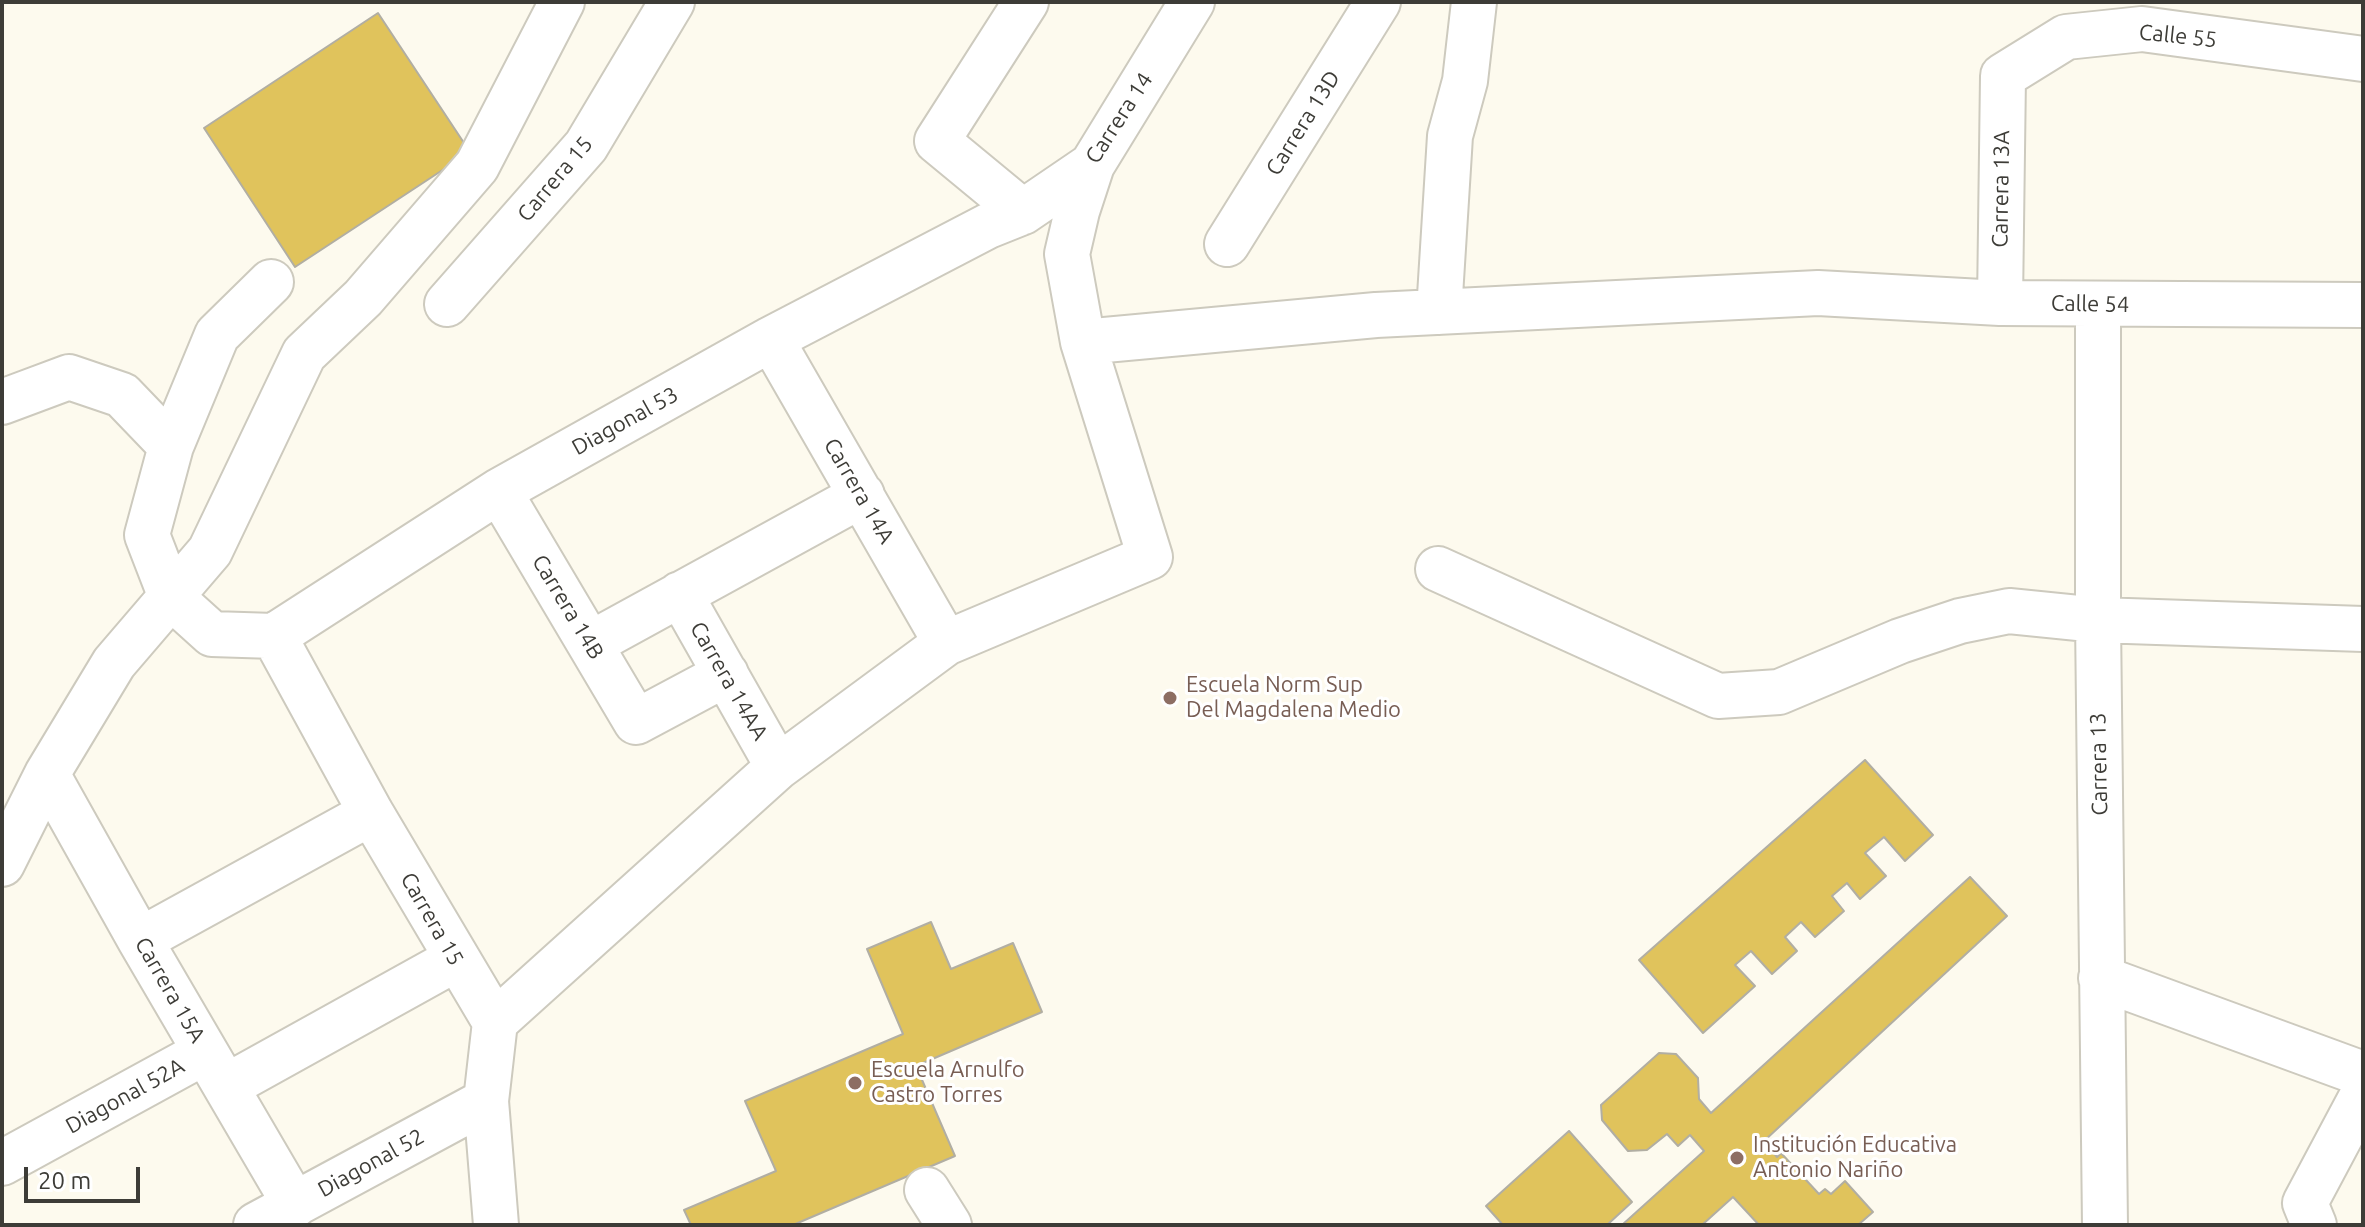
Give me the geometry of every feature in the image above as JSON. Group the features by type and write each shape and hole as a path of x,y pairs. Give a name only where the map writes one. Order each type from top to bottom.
{"street":[{"path":"2,864 47,774 114,663 210,551 304,354 363,298 477,166 562,2"},
{"name":"Carrera 15","path":"447,304 586,146 672,2"},
{"path":"1005,219 937,141 1026,2"},
{"name":"Carrera 14","path":"1005,219 1092,165 1192,2"},
{"name":"Carrera 13D","path":"1227,244 1378,2"},
{"path":"1439,312 1450,136 1465,81 1474,2"},
{"name":"Calle 55","path":"2003,76 2066,37 2142,29 2363,59"},
{"name":"Carrera 13A","path":"2000,303 2003,76"},
{"path":"496,1225 486,1101 495,1022 778,767 946,643 1150,557 1083,342 1067,254 1092,165"},
{"name":"Diagonal 53","path":"274,636 499,491 771,339 1005,219"},
{"path":"271,282 217,335 171,446 147,535 171,597 212,634 274,636"},
{"name":"Calle 54","path":"1083,342 1376,315 1818,293 2000,303 2363,305"},
{"name":"Carrera 13","path":"2098,304 2098,620 2105,1225"},
{"name":"Carrera 14A","path":"771,339 946,643"},
{"path":"2,402 69,377 122,395 171,446"},
{"name":"Carrera 14B","path":"499,491 636,722 726,674"},
{"path":"590,644 862,495"},
{"path":"1438,569 1718,696 1779,692 1900,641 1960,621 2009,611 2098,620 2363,629"},
{"name":"Carrera 14AA","path":"680,594 778,767"},
{"name":"Carrera 15","path":"274,636 371,813 495,1022"},
{"name":"Carrera 15A","path":"47,774 295,1205"},
{"path":"140,940 371,813"},
{"name":"Diagonal 52A","path":"2,1163 456,959"},
{"path":"2101,978 2363,1074"},
{"name":"Diagonal 52","path":"256,1225 486,1101"},
{"path":"2314,1225 2305,1203 2359,1111"}],"building":[{"path":"378,13 470,152 295,267 204,128"},
{"path":"1865,760 1933,835 1905,861 1884,837 1865,853 1886,876 1860,899 1847,883 1832,896 1844,911 1815,937 1801,922 1785,937 1797,951 1772,974 1751,951 1735,965 1755,986 1703,1033 1639,960"},
{"path":"1970,877 2007,916 1764,1141 1777,1157 1781,1153 1819,1194 1825,1189 1831,1194 1845,1181 1873,1212 1858,1225 1759,1225 1733,1197 1702,1225 1622,1225 1704,1151 1690,1135 1678,1146 1667,1134 1647,1150 1628,1151 1602,1120 1601,1105 1659,1053 1676,1054 1698,1078 1699,1099 1711,1113"},
{"name":"Escuela Arnulfo Castro Torres","path":"931,922 951,969 1013,943 1042,1012 916,1066 955,1156 793,1225 691,1225 684,1210 776,1171 745,1101 903,1034 867,949"},
{"path":"1569,1131 1632,1202 1607,1225 1503,1225 1486,1206"}],"place":[{"name":"Escuela Norm Sup Del Magdalena Medio","path":"1170,698"},
{"name":"Escuela Arnulfo Castro Torres","path":"855,1083"},
{"name":"Institución Educativa Antonio Nariño","path":"1737,1158"}]}
